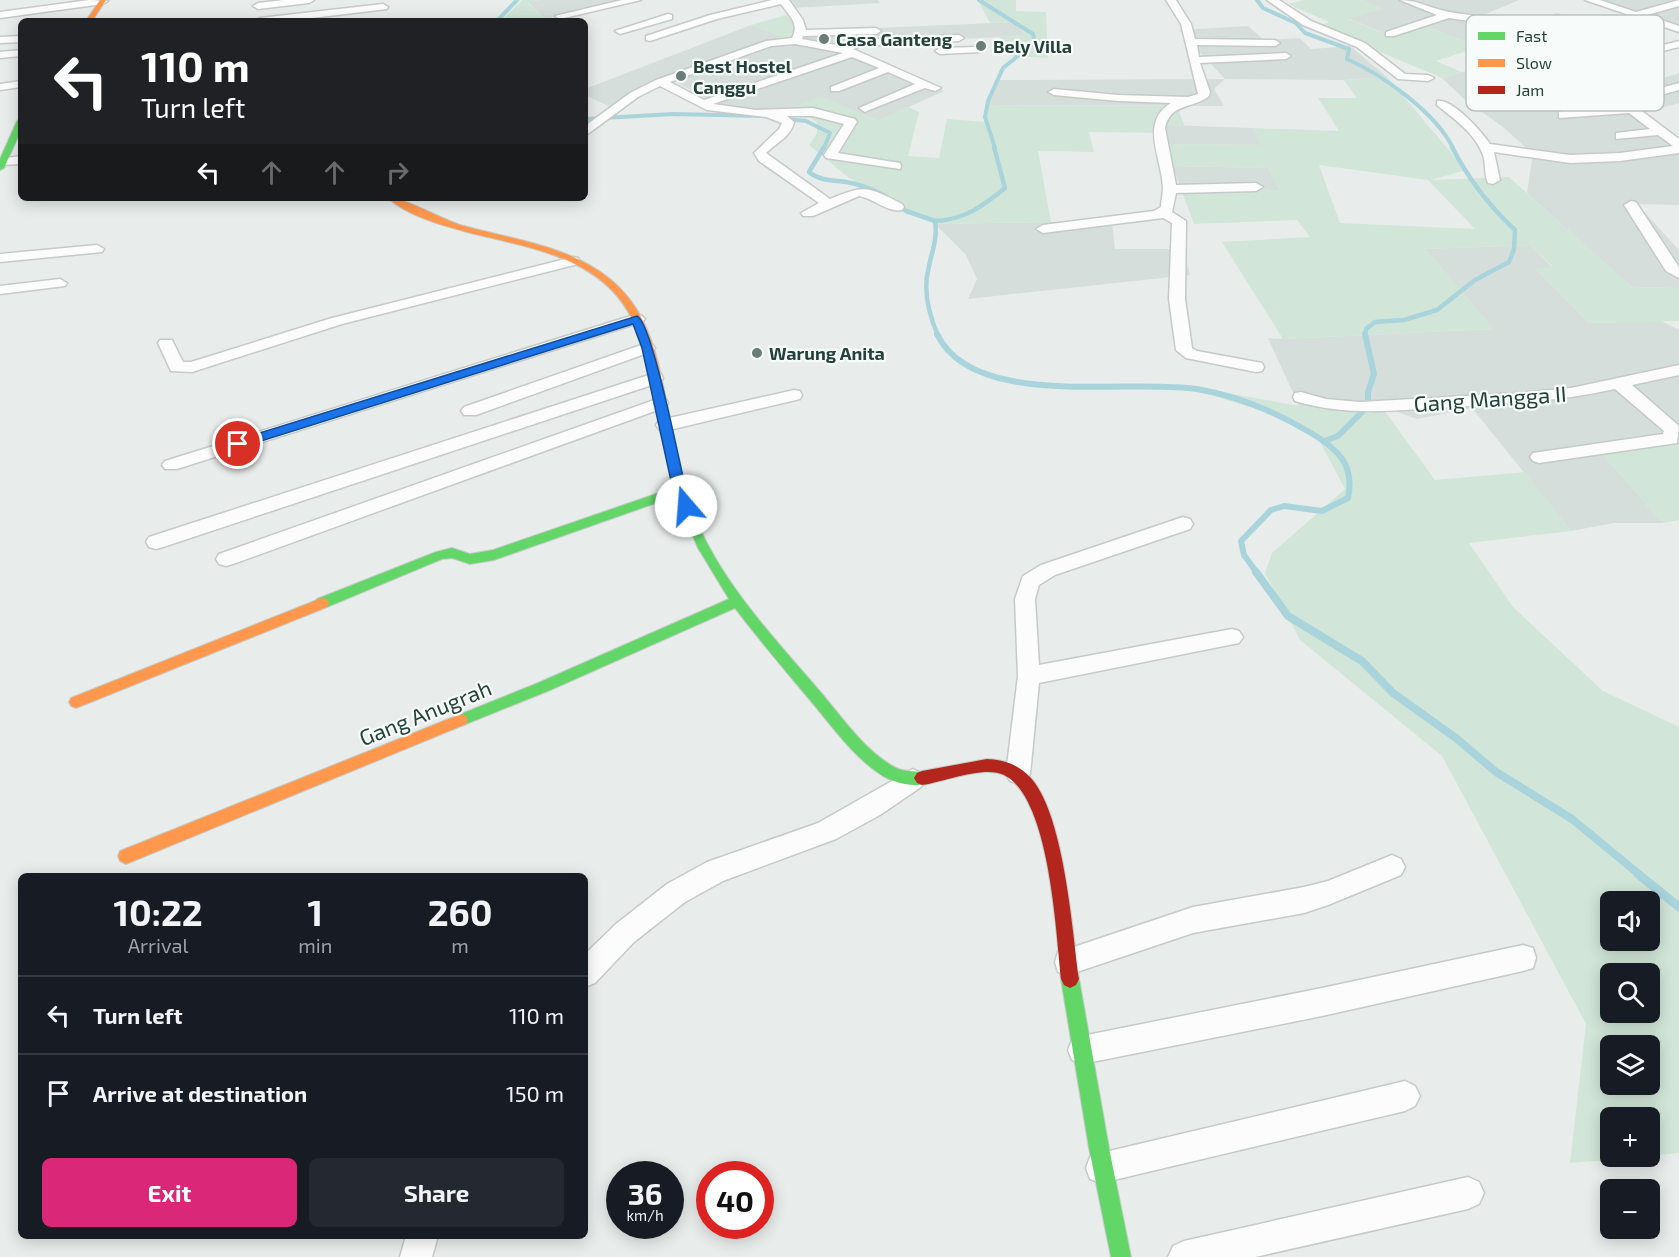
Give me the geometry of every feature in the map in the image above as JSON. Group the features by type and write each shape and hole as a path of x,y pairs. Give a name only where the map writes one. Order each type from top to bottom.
{"street":[{"path":"10,2 29,0"},
{"path":"0,15 103,0"},
{"path":"91,18 103,0"},
{"path":"258,18 259,3 309,0"},
{"path":"560,16 636,0"},
{"path":"650,38 714,17 784,0 802,27 798,37"},
{"path":"1164,213 1167,209 1170,189 1159,128 1160,120 1166,111 1188,100 1203,96 1204,92 1195,73 1192,42 1182,14 1171,0"},
{"path":"1272,0 1307,23 1361,45 1402,77 1428,78"},
{"path":"1404,0 1448,15 1466,17"},
{"path":"1590,0 1636,15 1679,3"},
{"path":"287,18 383,8"},
{"path":"620,31 676,15"},
{"path":"1390,34 1448,15"},
{"path":"1664,24 1679,29"},
{"path":"588,130 634,95 660,82 770,43 798,37 880,32"},
{"path":"798,37 848,51 930,86 866,108"},
{"path":"703,104 848,51 860,43 959,38"},
{"path":"0,40 18,39"},
{"path":"1192,42 1227,40 1247,44 1275,43"},
{"path":"1664,48 1679,44"},
{"path":"872,61 897,53 976,50"},
{"path":"0,55 18,53"},
{"path":"1194,60 1286,56"},
{"path":"835,89 889,68"},
{"path":"660,82 703,104 733,112 767,114 813,112 851,122 830,155 895,166"},
{"path":"0,87 18,84"},
{"path":"1664,92 1679,86"},
{"path":"1054,92 1118,98 1188,100"},
{"path":"1441,103 1464,122 1489,148 1493,162 1493,180"},
{"path":"1563,116 1595,111"},
{"path":"1489,148 1570,159 1620,157 1679,147 1663,127 1636,111"},
{"path":"767,114 777,116 788,122 788,125 787,130 763,148 760,153 763,158 829,204"},
{"path":"1620,136 1663,127"},
{"path":"18,132 2,160 18,160"},
{"path":"1170,189 1256,187"},
{"path":"808,213 853,194 865,193 897,207"},
{"path":"399,201 455,226 528,245 573,261 595,271 622,292 637,319 647,348 680,490 698,536 738,601 784,661 838,723 884,768 896,775 913,780"},
{"path":"1631,205 1671,268 1679,274"},
{"path":"1043,229 1164,213 1179,221 1177,299 1185,353 1256,367"},
{"path":"0,258 97,249"},
{"path":"166,343 177,367 192,367 337,321 573,261"},
{"path":"0,290 60,283"},
{"path":"171,465 637,319"},
{"path":"470,411 647,348"},
{"name":"Gang Mangga II","path":"1301,397 1325,404 1360,407 1518,398 1620,384 1679,370"},
{"path":"156,542 655,378"},
{"path":"1539,457 1671,439 1673,430 1620,384"},
{"path":"665,425 794,395"},
{"path":"226,559 660,403"},
{"path":"76,702 441,555 452,552 470,560 494,555 680,490"},
{"path":"1018,774 1029,676 1025,599 1030,581 1048,570 1183,524"},
{"name":"Gang Anugrah","path":"126,856 543,687 738,601"},
{"path":"1029,676 1232,637"},
{"path":"588,970 625,933 676,893 716,871 771,854 827,831 871,807 913,780 987,766 1001,767 1018,774 1027,782 1041,811 1053,862 1101,1167 1121,1257"},
{"path":"1068,962 1193,920 1312,898 1392,867"},
{"path":"1082,1050 1322,1002 1523,958"},
{"path":"1101,1167 1405,1096"},
{"path":"1184,1257 1468,1193"},
{"path":"416,1257 421,1239"}],"shaded area":[{"path":"645,0 549,18 543,18 528,2"},
{"path":"790,0 878,0 880,3 793,8"},
{"path":"1362,0 1519,0 1483,15 1466,15 1466,42 1428,27 1394,37 1347,18 1383,9"},
{"path":"1588,0 1679,0 1679,29 1664,24 1664,15 1635,15"},
{"path":"1017,22 1025,36 826,45 944,91 878,121 821,97 777,113 737,115 674,81 610,107 588,96 588,88 751,25 784,37 807,31"},
{"path":"1248,26 1264,40 1300,38 1311,49 1350,46 1387,77 1344,80 1225,79 1179,30"},
{"path":"1466,71 1466,100 1442,78"},
{"path":"1679,73 1679,103 1664,107 1664,78"},
{"path":"1225,79 1214,89 1224,106 988,105 998,80"},
{"path":"1481,111 1651,111 1644,113 1679,142 1679,205 1637,204 1679,250 1679,288 1632,287 1527,193 1533,154"},
{"path":"1165,125 1253,128 1262,145 1162,144"},
{"path":"1172,166 1268,168 1280,190 1181,189"},
{"path":"1112,223 1115,249 1183,249 1190,275 968,299 977,279 966,255 935,224"},
{"path":"1530,245 1553,268 1536,269 1589,323 1661,321 1679,330 1679,425 1604,456 1663,523 1614,523 1571,531 1472,408 1417,419 1381,406 1299,406 1268,338 1493,329 1425,249"}],"green space":[{"path":"522,0 540,0 528,3 543,18 504,18"},
{"path":"978,0 1016,0 1016,11 1046,12 1048,58 1009,56 999,37 1025,36 1016,22 990,23"},
{"path":"1305,0 1362,0 1384,9 1348,19 1394,37 1428,27 1466,42 1466,51 1436,61 1462,72 1442,78 1318,26 1329,22 1288,4"},
{"path":"796,12 807,31 802,41 751,25"},
{"path":"1387,77 1466,170 1431,180 1509,177 1632,287 1679,288 1679,321 1589,323 1535,268 1553,267 1530,245 1426,249 1494,329 1283,339 1222,242 1310,237 1297,220 1194,224 1181,189 1280,190 1268,168 1172,166 1162,144 1261,145 1253,128 1339,131 1318,98 1357,98 1344,80","holes":["1319,165 1428,180 1475,229 1340,223"]},
{"path":"821,96 878,121 908,107 919,112 908,156 939,158 947,119 986,122 988,105 1177,106 1185,127 1165,125 1163,133 1089,132 1094,152 1038,151 1051,222 935,224 849,178 809,145 817,133 817,122 803,114 780,112"},
{"path":"1195,387 1299,406 1381,406 1435,480 1525,472 1571,531 1469,543 1513,607 1603,691 1679,727 1679,1153 1660,1155 1660,1107 1600,1107 1600,1161 1570,1163 1586,1024 1442,756 1300,640 1265,573 1272,553 1345,489 1319,440 1285,418 1198,391"},
{"path":"1675,427 1679,430 1679,520 1663,523 1604,456"}],"waterway":[{"path":"500,18 517,0"},
{"path":"979,0 1033,34 1035,42 1003,68 988,101 985,117 995,148"},
{"path":"1257,0 1263,8 1296,23 1305,33 1349,49 1347,59 1407,96 1434,122 1453,148"},
{"path":"588,119 673,114 762,116"},
{"path":"785,119 806,121 830,133 824,148"},
{"path":"824,147 809,172 822,179 862,186 887,197"},
{"path":"935,221 955,218 973,211 1005,188 994,147"},
{"path":"1365,335 1366,329 1375,322 1404,320 1437,310 1475,280 1509,262 1514,249 1515,230 1480,192 1452,147"},
{"path":"896,204 906,211 935,221"},
{"path":"935,221 935,240 926,287 930,313 938,335"},
{"path":"938,335 956,358 983,373 1017,382 1055,386 1197,389 1242,400 1298,425 1321,439 1336,452 1346,467 1350,486 1348,498 1322,511 1284,506 1271,510 1241,541 1244,555 1257,573"},
{"path":"1325,441 1338,436 1364,410 1368,402 1368,392 1374,374 1365,335"},
{"path":"1256,572 1288,616 1362,661 1393,693 1456,738 1496,772 1572,819 1640,875"},
{"path":"1638,874 1679,907"}],"traffic: fast":[{"path":"0,168 18,128"},
{"path":"662,404 686,510 704,548 732,594 765,637 867,755 891,772 904,777 922,778"},
{"path":"322,603 440,555 452,553 470,559 494,555 679,490"},
{"path":"461,720 543,687 738,601"},
{"path":"1070,979 1099,1148 1121,1257"}],"traffic: slow":[{"path":"91,18 103,0"},
{"path":"398,201 450,224 526,243 570,258 609,281 624,297 639,321 649,349 662,404"},
{"path":"76,702 322,603"},
{"path":"126,856 461,720"}],"traffic: jam":[{"path":"922,778 976,767 998,766 1008,769 1024,782 1037,804 1055,864 1070,979"}],"place":[{"name":"Casa Ganteng","path":"824,39"},
{"name":"Bely Villa","path":"981,46"},
{"name":"Best Hostel Canggu","path":"681,76"},
{"name":"Warung Anita","path":"757,353"}],"route":[{"path":"238,444 637,319 655,378 680,490 686,506"}]}
